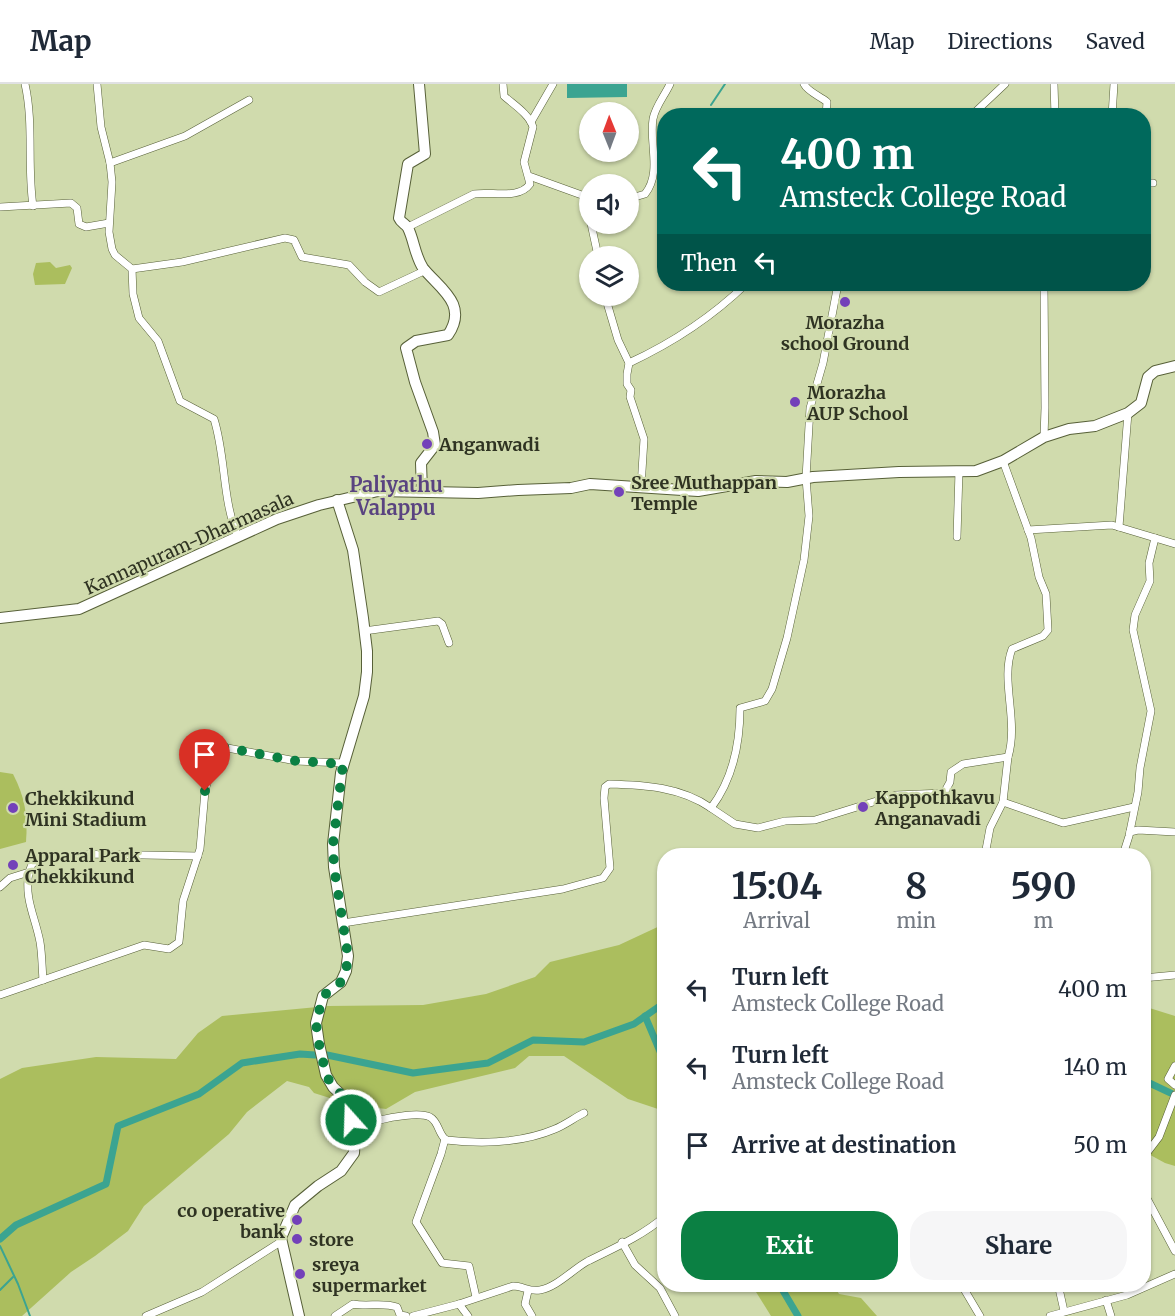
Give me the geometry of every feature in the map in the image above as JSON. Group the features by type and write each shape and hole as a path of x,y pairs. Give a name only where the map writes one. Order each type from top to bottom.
{"main road":[{"path":"419,84 425,154 408,164 398,212 401,222 408,227 415,251 426,270 449,294 454,314 454,326 448,335 416,341 406,348 415,382 433,432 435,445 421,463 422,491"},
{"path":"1128,413 1141,403 1148,376 1155,371 1175,366"},
{"name":"Kannapuram-Dharmasala","path":"0,618 70,612 84,608 277,519 337,500 378,491 478,493 571,488 590,484 699,491 756,481 787,482 806,478 899,472 976,471 1003,461 1044,437 1069,429 1095,426 1128,413"},
{"path":"299,1316 281,1239 295,1205 341,1171 354,1153 355,1138 351,1120 352,1104 333,1087 326,1075 316,1023 323,996 341,982 346,971 348,956 334,867 333,844 343,764 364,696 367,651 352,550 337,500"}],"street":[{"path":"25,84 31,115 29,152 33,206"},
{"path":"97,84 100,127 110,163 112,182 109,223 111,249 132,269 133,294 139,318 158,341 180,401 214,419 219,435 231,520 238,537"},
{"path":"408,227 474,194 520,193 530,184 524,162 533,127 531,122 504,96 503,84"},
{"path":"531,122 553,84"},
{"path":"658,108 670,84"},
{"path":"804,84 806,88 827,102 827,108"},
{"path":"980,108 1005,84"},
{"path":"1054,84 1055,108"},
{"path":"1112,108 1114,84"},
{"path":"110,163 185,136 249,99"},
{"path":"639,196 645,194 649,189 654,165 652,122 657,109"},
{"path":"529,177 579,194"},
{"path":"0,207 71,203 77,208 79,224 86,227 109,223"},
{"path":"132,269 182,262 285,238 294,240 302,257 349,265 379,291 426,270"},
{"path":"629,363 661,349 705,319 738,291"},
{"path":"711,808 729,776 737,749 740,708 765,701 772,689 778,669 804,560 809,516 806,478 810,408 823,363 837,291"},
{"path":"1044,291 1044,437"},
{"path":"608,306 618,340 629,363 627,384 631,390 630,397 644,439 641,487"},
{"path":"1119,527 1128,413"},
{"path":"986,848 990,828 1003,802 1008,757 1012,743 1007,662 1012,649 1043,636 1048,630 1046,594 1039,577 1028,530 1003,461"},
{"path":"957,537 959,471"},
{"path":"1028,530 1112,525 1175,544"},
{"path":"1125,848 1130,832 1151,711 1133,630 1135,615 1150,581 1149,563 1155,538"},
{"path":"363,630 438,621 442,624 449,644"},
{"path":"0,995 144,945 169,949 178,942 183,901 198,856 205,791 217,746 296,761 343,764"},
{"path":"343,923 522,897 586,884 603,878 610,868 604,798 605,786 609,784 651,786 675,791 711,808 735,824 758,828 785,821 815,820 896,795 944,793 950,782 951,772 963,764 1008,757"},
{"path":"1003,802 1063,823 1134,807"},
{"path":"1130,832 1138,830 1175,832"},
{"path":"43,980 40,943 26,886 32,864 40,859 90,854 198,856"},
{"path":"0,887 10,878 29,872"},
{"path":"1151,977 1175,975"},
{"path":"1175,1066 1168,1079 1175,1085"},
{"path":"1151,1148 1160,1137 1174,1096"},
{"path":"351,1120 429,1116 436,1122 445,1139 500,1141 537,1135 556,1129 584,1113"},
{"path":"445,1139 416,1222 442,1263 469,1266 476,1297"},
{"path":"1151,1206 1175,1251"},
{"path":"413,1316 513,1286 521,1286 528,1291 541,1290 657,1223"},
{"path":"146,1316 202,1292 281,1239"},
{"path":"622,1242 635,1265 657,1285"},
{"path":"1151,1285 1175,1274"},
{"path":"528,1291 525,1304 532,1316"},
{"path":"662,1292 675,1316"},
{"path":"966,1292 980,1316"},
{"path":"1060,1292 1064,1311"},
{"path":"1050,1316 1135,1292"},
{"path":"1106,1300 1111,1316"},
{"path":"335,1316 353,1304 369,1306 376,1304 397,1307 400,1315 406,1316"},
{"path":"459,1304 468,1316"}],"green space":[{"path":"50,262 56,268 70,265 72,268 65,284 35,285 33,274 36,263"},
{"name":"Chekkikund Mini Stadium","path":"0,772 13,774 17,782 25,807 27,833 26,842 0,849"},
{"path":"657,927 657,1109 628,1099 564,1056 529,1056 515,1068 415,1092 386,1109 352,1105 314,1093 309,1087 287,1081 247,1112 229,1134 144,1206 128,1231 71,1272 22,1316 0,1316 0,1079 22,1068 96,1057 176,1059 198,1033 222,1016 328,1006 423,1005 486,994 535,977 550,962 619,945"},
{"path":"1151,1008 1175,1016 1175,1166 1151,1155"},
{"path":"756,1292 838,1292 861,1298 877,1316 771,1316"}],"water":[{"path":"567,84 627,84 627,97 567,98"}],"waterway":[{"path":"711,105 725,84"},
{"path":"327,1055 413,1073 488,1063 533,1040 584,1042 634,1024 657,1008"},
{"path":"645,1016 657,1044"},
{"path":"0,1239 16,1225 106,1184 118,1126 199,1094 242,1063 300,1054 315,1055"},
{"path":"1151,1084 1175,1095"},
{"path":"0,1246 30,1316"},
{"path":"0,1290 13,1277"},
{"path":"784,1292 798,1316"}],"place":[{"name":"Morazha school Ground","path":"845,302"},
{"name":"Morazha AUP School","path":"795,402"},
{"name":"Anganwadi","path":"427,444"},
{"name":"Sree Muthappan Temple","path":"619,492"},
{"name":"Kappothkavu Anganavadi","path":"863,807"},
{"name":"Chekkikund Mini Stadium","path":"13,808"},
{"name":"Apparal Park Chekkikund","path":"13,865"},
{"name":"co operative bank","path":"297,1220"},
{"name":"store","path":"297,1239"},
{"name":"sreya supermarket","path":"300,1274"}],"district":[{"name":"Paliyathu Valappu","path":"396,496"}],"route":[{"path":"205,791 217,746 296,761 343,764 333,844 334,867 348,956 346,971 341,982 323,996 316,1023 326,1075 333,1087 352,1104 351,1120"}]}
